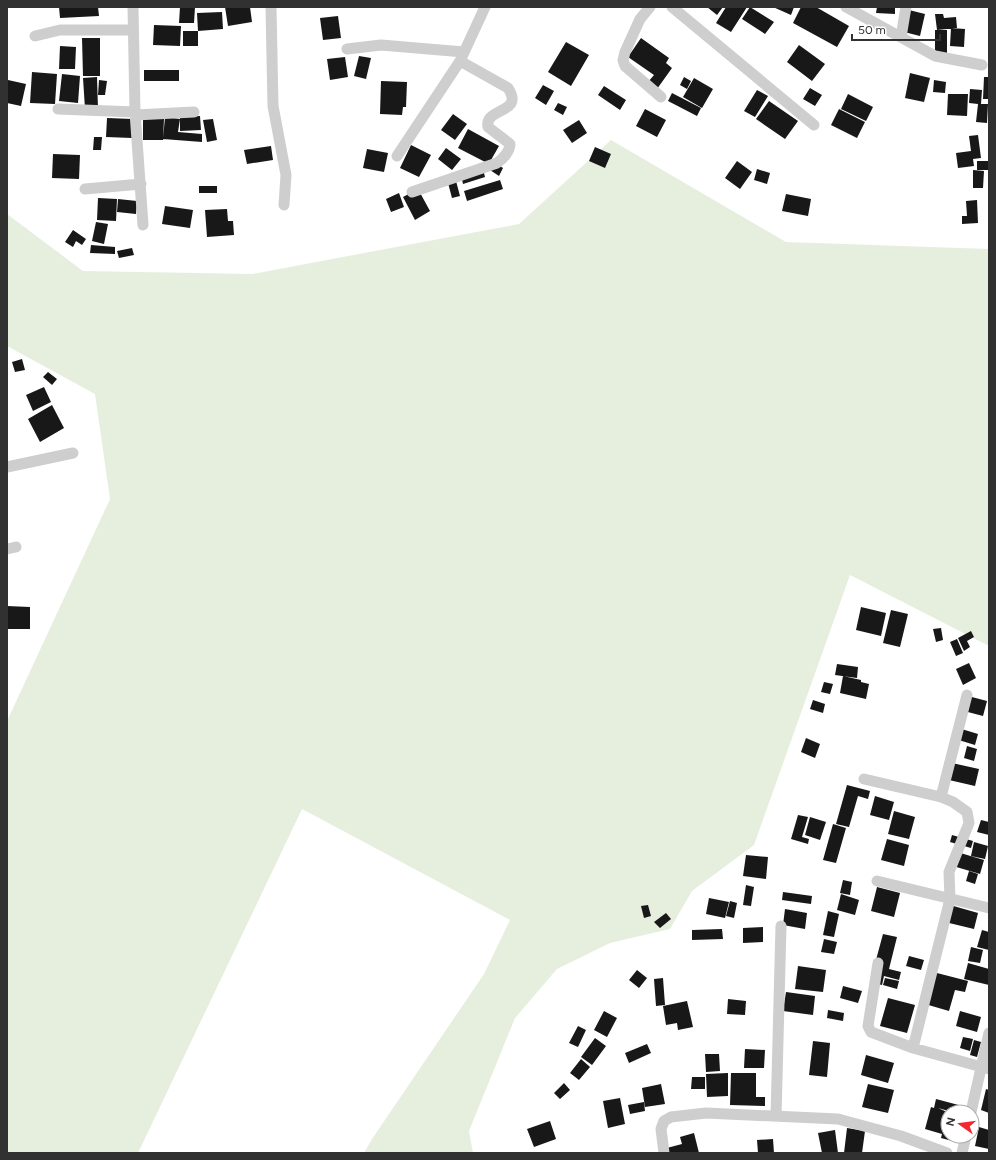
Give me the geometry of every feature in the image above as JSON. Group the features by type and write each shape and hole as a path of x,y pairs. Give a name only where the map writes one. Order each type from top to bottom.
{"street":[{"path":"133,7 135,113 143,225"},
{"path":"271,7 273,106 286,175 284,205"},
{"path":"397,156 462,56 485,7"},
{"path":"650,7 640,19 625,52 623,60 625,66 661,97"},
{"path":"672,7 814,125"},
{"path":"846,7 935,56 982,65"},
{"path":"901,37 906,7"},
{"path":"35,36 60,30 133,30"},
{"path":"347,49 380,45 462,56 508,88 512,93 513,99 511,105 489,118 487,123 488,127 510,144 510,148 501,161 412,192"},
{"path":"58,109 135,113 194,112"},
{"path":"85,189 141,184"},
{"path":"7,467 73,453"},
{"path":"941,797 967,696"},
{"path":"864,779 941,797 953,802 967,812 969,823 949,872 950,899 913,1048"},
{"path":"877,881 989,908"},
{"path":"776,1116 781,926"},
{"path":"878,963 868,1026 871,1032 876,1036 913,1048 985,1068"},
{"path":"974,1104 985,1068 989,1033"},
{"path":"664,1153 661,1129 664,1121 671,1117 706,1112 838,1119 901,1136 947,1153"}],"green space":[{"path":"611,140 786,242 989,249 989,646 850,575 754,845 692,891 670,929 610,943 557,969 515,1018 469,1131 473,1153 364,1153 484,974 510,920 302,809 138,1153 7,1153 7,721 110,499 95,394 7,346 7,214 83,271 252,274 519,224"}],"building":[{"path":"59,7 98,7 99,16 60,18"},
{"path":"180,7 195,7 194,23 179,23"},
{"path":"225,7 250,7 252,22 228,26"},
{"path":"707,7 723,7 717,15"},
{"path":"726,7 747,7 731,32 716,23"},
{"path":"750,7 774,22 765,34 742,19"},
{"path":"773,7 794,7 791,15"},
{"path":"801,7 816,7 849,26 837,47 793,23"},
{"path":"877,7 895,7 895,14 876,13"},
{"path":"909,10 925,14 920,36 904,32"},
{"path":"222,12 223,29 198,31 197,13"},
{"path":"935,14 943,14 944,18 956,17 957,28 937,30"},
{"path":"338,16 341,38 323,40 320,18"},
{"path":"154,25 181,26 180,46 153,45"},
{"path":"951,28 965,29 964,47 950,46"},
{"path":"935,30 947,30 947,55 935,55"},
{"path":"183,31 198,31 198,46 183,46"},
{"path":"82,38 100,38 100,76 83,76"},
{"path":"641,38 669,58 666,63 672,68 657,89 648,82 654,75 628,57"},
{"path":"566,42 589,55 571,86 548,72"},
{"path":"799,45 825,64 812,81 787,62"},
{"path":"60,46 76,47 75,69 59,69"},
{"path":"359,56 371,58 366,79 354,76"},
{"path":"345,57 348,77 330,80 327,59"},
{"path":"144,70 179,70 179,81 144,81"},
{"path":"32,72 57,74 55,104 30,103"},
{"path":"910,73 930,78 924,102 905,98"},
{"path":"62,74 80,76 78,103 59,101"},
{"path":"97,77 98,109 85,109 83,78"},
{"path":"684,77 691,81 687,89 680,85"},
{"path":"984,77 989,77 989,99 983,99"},
{"path":"694,78 713,89 702,108 683,97"},
{"path":"8,80 26,84 21,106 7,103"},
{"path":"99,80 107,81 105,95 98,95"},
{"path":"934,80 946,82 945,93 933,92"},
{"path":"381,81 407,82 406,107 403,107 402,115 380,114"},
{"path":"543,85 554,91 546,105 535,98"},
{"path":"604,86 626,100 620,110 598,95"},
{"path":"810,88 822,95 815,106 803,99"},
{"path":"970,89 982,90 981,104 988,104 987,123 976,122 978,104 969,103"},
{"path":"757,90 768,96 755,117 744,111"},
{"path":"672,93 701,108 697,116 668,101"},
{"path":"848,94 873,107 866,121 841,109"},
{"path":"948,94 968,94 967,116 947,115"},
{"path":"769,101 798,121 785,139 756,119"},
{"path":"558,103 567,107 563,115 554,110"},
{"path":"645,109 666,120 657,137 636,126"},
{"path":"839,109 865,122 857,138 831,125"},
{"path":"453,114 467,124 455,140 441,130"},
{"path":"200,116 201,130 180,131 180,117"},
{"path":"165,117 180,119 178,132 202,134 202,142 163,139"},
{"path":"107,118 133,119 132,138 106,137"},
{"path":"143,119 164,119 163,140 143,140"},
{"path":"213,119 217,140 207,142 203,120"},
{"path":"579,120 587,133 572,143 563,130"},
{"path":"468,129 499,146 491,160 503,168 499,176 487,168 489,164 458,148"},
{"path":"978,135 981,158 973,159 974,166 958,168 956,153 971,151 969,136"},
{"path":"94,137 102,137 101,150 93,150"},
{"path":"411,145 431,155 419,177 400,168"},
{"path":"271,146 273,160 247,164 244,150"},
{"path":"595,147 611,154 605,168 589,161"},
{"path":"446,148 461,159 452,170 438,159"},
{"path":"367,149 388,153 384,172 363,168"},
{"path":"53,154 80,155 79,179 52,178"},
{"path":"737,161 752,172 740,189 725,178"},
{"path":"977,161 989,161 989,170 977,170"},
{"path":"483,169 485,177 463,184 461,175"},
{"path":"757,169 770,173 767,184 754,180"},
{"path":"973,170 984,171 983,188 973,188"},
{"path":"500,180 503,189 467,201 464,191"},
{"path":"456,181 460,196 452,198 448,183"},
{"path":"199,186 217,186 217,193 199,193"},
{"path":"418,189 430,211 415,220 403,197"},
{"path":"399,193 404,207 391,212 386,199"},
{"path":"786,194 811,199 808,216 782,211"},
{"path":"98,198 117,199 116,221 97,220"},
{"path":"118,199 137,201 136,214 117,212"},
{"path":"977,200 978,223 962,224 962,216 967,216 966,201"},
{"path":"165,206 193,210 190,228 162,224"},
{"path":"227,209 228,221 233,221 234,235 207,237 205,210"},
{"path":"96,222 108,224 104,244 92,241"},
{"path":"73,230 86,239 82,245 76,241 73,247 65,242"},
{"path":"91,245 115,247 115,254 90,253"},
{"path":"132,248 134,255 119,258 117,251"},
{"path":"22,359 25,370 15,372 12,362"},
{"path":"48,372 57,379 52,385 43,377"},
{"path":"44,387 51,402 33,411 26,395"},
{"path":"52,405 64,428 40,442 28,419"},
{"path":"7,606 30,607 30,629 7,629"},
{"path":"861,607 886,613 881,636 856,630"},
{"path":"891,610 908,614 900,647 883,643"},
{"path":"941,628 943,640 936,642 933,629"},
{"path":"971,631 974,637 967,641 970,647 964,651 958,638"},
{"path":"957,639 963,653 956,656 950,642"},
{"path":"969,663 976,678 963,685 956,669"},
{"path":"837,664 858,667 857,678 835,675"},
{"path":"843,676 861,680 861,682 869,684 866,699 840,693"},
{"path":"824,682 833,684 830,694 821,692"},
{"path":"968,696 987,701 983,716 964,711"},
{"path":"813,700 825,704 823,713 810,709"},
{"path":"955,727 978,734 975,745 952,738"},
{"path":"806,738 820,744 815,758 801,752"},
{"path":"967,746 977,749 974,761 964,758"},
{"path":"952,763 979,769 975,786 949,780"},
{"path":"847,785 870,791 868,799 858,796 849,827 836,824"},
{"path":"875,796 894,802 889,820 870,815"},
{"path":"894,811 915,817 909,839 888,834"},
{"path":"798,815 808,817 802,837 809,839 808,844 791,839"},
{"path":"810,817 826,822 820,840 805,835"},
{"path":"981,820 989,822 989,835 977,832"},
{"path":"833,824 846,828 836,863 823,860"},
{"path":"952,835 973,841 971,848 950,842"},
{"path":"887,839 909,845 904,866 881,860"},
{"path":"974,842 988,846 985,859 971,856"},
{"path":"957,852 984,860 980,874 953,866"},
{"path":"746,855 768,857 766,879 743,876"},
{"path":"969,871 978,874 975,884 966,881"},
{"path":"843,880 852,882 850,895 840,893"},
{"path":"746,885 754,887 751,906 743,905"},
{"path":"877,887 900,893 894,917 871,911"},
{"path":"783,892 812,896 811,904 782,900"},
{"path":"841,894 859,900 855,915 837,910"},
{"path":"709,898 729,902 725,918 706,914"},
{"path":"730,901 737,903 734,918 726,916"},
{"path":"648,905 651,916 644,918 641,906"},
{"path":"950,905 978,913 974,929 945,922"},
{"path":"785,909 807,913 805,929 783,925"},
{"path":"828,911 839,914 834,937 823,935"},
{"path":"666,913 671,919 660,928 654,922"},
{"path":"763,927 763,942 743,943 743,928"},
{"path":"722,929 723,939 692,940 692,930"},
{"path":"982,930 989,932 989,950 977,947"},
{"path":"883,934 897,937 889,969 901,972 899,980 884,976 882,985 870,982"},
{"path":"824,939 837,942 834,954 821,952"},
{"path":"971,947 983,950 980,963 968,961"},
{"path":"909,956 924,960 921,970 906,966"},
{"path":"968,963 989,969 989,985 964,979"},
{"path":"798,966 826,970 823,992 795,989"},
{"path":"637,970 647,978 639,988 629,980"},
{"path":"933,972 968,981 965,992 955,990 949,1011 925,1004"},
{"path":"663,978 665,1005 656,1006 654,979"},
{"path":"885,978 899,981 897,989 883,985"},
{"path":"843,986 862,991 858,1003 840,998"},
{"path":"786,992 815,996 813,1015 783,1011"},
{"path":"888,998 915,1005 907,1033 880,1026"},
{"path":"728,999 746,1001 745,1015 727,1014"},
{"path":"687,1001 693,1027 678,1030 677,1023 666,1025 663,1006"},
{"path":"828,1010 844,1013 843,1021 827,1018"},
{"path":"604,1011 617,1018 607,1037 594,1030"},
{"path":"960,1011 981,1017 977,1032 956,1026"},
{"path":"578,1026 586,1030 578,1047 569,1043"},
{"path":"963,1037 973,1039 970,1051 960,1048"},
{"path":"595,1038 606,1046 592,1065 581,1057"},
{"path":"974,1040 981,1042 977,1057 970,1055"},
{"path":"813,1041 830,1043 827,1077 809,1075"},
{"path":"647,1044 651,1053 629,1063 625,1053"},
{"path":"745,1049 765,1050 764,1068 744,1068"},
{"path":"705,1054 719,1054 720,1071 706,1072"},
{"path":"866,1055 894,1063 888,1083 861,1075"},
{"path":"581,1059 590,1067 579,1080 570,1073"},
{"path":"728,1073 728,1096 707,1097 706,1074"},
{"path":"731,1073 756,1073 756,1097 765,1097 765,1106 730,1105"},
{"path":"692,1077 705,1077 705,1089 691,1089"},
{"path":"564,1083 570,1090 560,1099 554,1093"},
{"path":"661,1084 665,1104 645,1107 642,1088"},
{"path":"868,1084 894,1090 888,1113 862,1107"},
{"path":"986,1089 989,1090 989,1113 981,1110"},
{"path":"620,1098 625,1124 608,1128 603,1101"},
{"path":"936,1099 955,1104 940,1104 940,1109 938,1108 940,1109 940,1133 925,1129 931,1107 934,1108"},
{"path":"644,1102 645,1111 630,1114 628,1105"},
{"path":"550,1121 556,1139 534,1147 527,1129"},
{"path":"980,1127 989,1130 989,1149 975,1146 975,1144 980,1144"},
{"path":"847,1128 865,1131 862,1153 844,1153"},
{"path":"835,1130 838,1153 822,1153 818,1133"},
{"path":"694,1133 699,1153 664,1153 663,1149 682,1144 680,1137"},
{"path":"773,1139 774,1153 758,1153 757,1140"}]}
